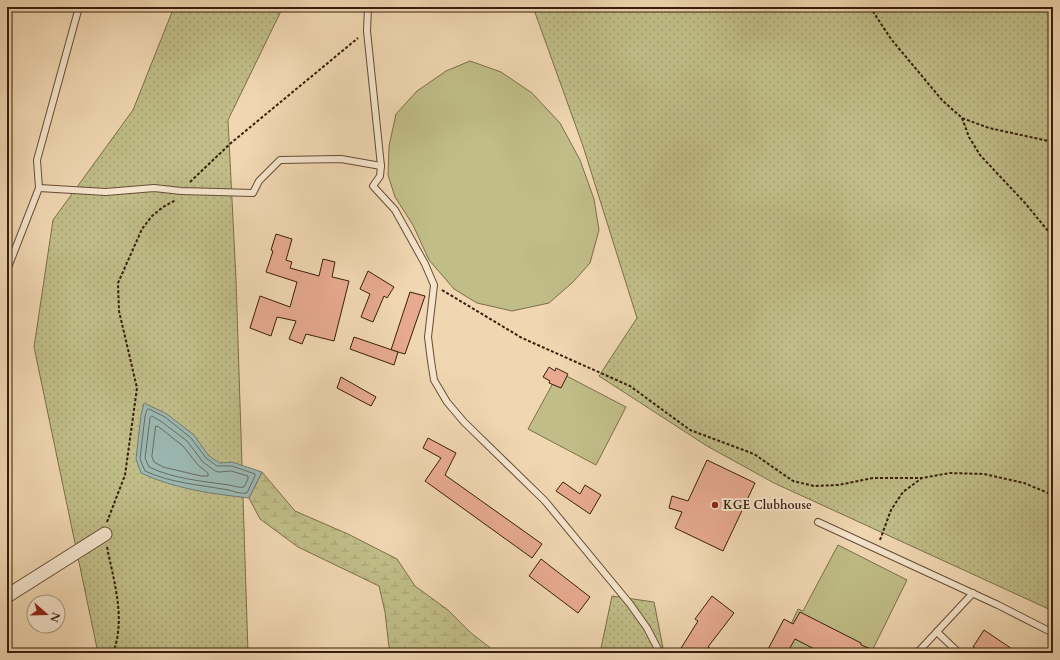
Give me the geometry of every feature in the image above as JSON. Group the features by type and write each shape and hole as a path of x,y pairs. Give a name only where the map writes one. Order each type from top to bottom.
{"street":[{"path":"7,596 105,534"}],"lane":[{"path":"7,270 39,188 37,160 79,7"},
{"path":"368,7 367,31 381,166 380,176 372,186 394,210 425,264 434,285 428,337 434,380 447,402 464,422 545,501 630,604 647,628 660,653"},
{"path":"39,188 106,192 154,188 181,191 193,190 252,193 259,182 280,160 341,159 381,166"},
{"path":"818,522 973,593 1053,633"},
{"path":"917,653 973,593"},
{"path":"937,632 958,653"}],"path":[{"path":"870,7 891,39 942,100 962,118 989,128 1053,142"},
{"path":"181,191 231,143 367,31"},
{"path":"962,118 969,137 980,155 1026,203 1053,237"},
{"path":"113,653 119,627 119,608 105,534 106,525 125,475 137,388 119,311 118,284 142,229 152,216 163,207 193,190"},
{"path":"434,285 522,338 630,386 690,430 754,454 794,481 814,486 838,485 873,478 922,478 950,472 984,474 1024,483 1053,495"},
{"path":"877,549 891,510 903,492 922,478"}],"green space":[{"path":"174,7 283,7 228,120 236,279 248,653 98,653 34,347 53,220 133,110"},
{"path":"533,7 1053,7 1053,611 774,483 707,446 599,376 637,318 583,146"},
{"path":"470,61 501,72 532,93 560,123 580,160 594,199 599,230 590,263 573,282 549,303 512,311 477,303 454,289 429,260 413,225 395,197 388,175 389,146 396,114 417,91 446,71"},
{"path":"559,372 626,407 596,465 528,429"},
{"path":"262,472 295,511 348,534 397,559 415,586 448,610 471,633 497,653 393,653 389,647 385,612 379,586 298,547 260,519 249,498"},
{"path":"838,545 907,580 871,653 770,653 787,633 798,609 803,611"},
{"path":"612,596 654,602 664,653 600,653"}],"water":[{"path":"144,403 167,414 194,435 209,456 220,463 232,462 262,472 249,498 208,493 181,487 154,479 141,473 136,459 141,415"}],"building":[{"path":"276,234 292,239 286,260 292,262 290,268 319,276 323,259 335,262 332,277 349,281 334,341 306,334 302,344 289,339 296,321 277,317 271,336 250,328 260,296 290,307 297,282 266,272 273,251 271,250"},
{"path":"368,271 394,287 387,298 384,296 373,322 361,317 370,294 360,289"},
{"path":"410,292 425,296 405,354 391,350"},
{"path":"354,337 398,352 394,365 350,349"},
{"path":"549,367 555,371 556,368 568,374 561,388 549,383 550,381 543,377"},
{"path":"341,377 376,397 371,406 337,388"},
{"path":"428,438 456,453 445,475 542,544 532,558 425,481 441,458 423,448"},
{"name":"KGE Clubhouse","path":"707,460 755,483 723,551 675,528 682,512 669,508 672,496 688,501"},
{"path":"563,482 580,494 585,485 601,495 590,514 556,491"},
{"path":"541,559 590,597 578,613 529,576"},
{"path":"712,596 734,613 708,647 718,653 678,653 698,621 695,619"},
{"path":"800,612 861,643 861,645 881,653 822,653 795,639 787,653 766,653 784,619 793,624"},
{"path":"984,630 1018,653 982,653 973,647"}],"place":[{"name":"KGE Clubhouse","path":"715,505"}]}
